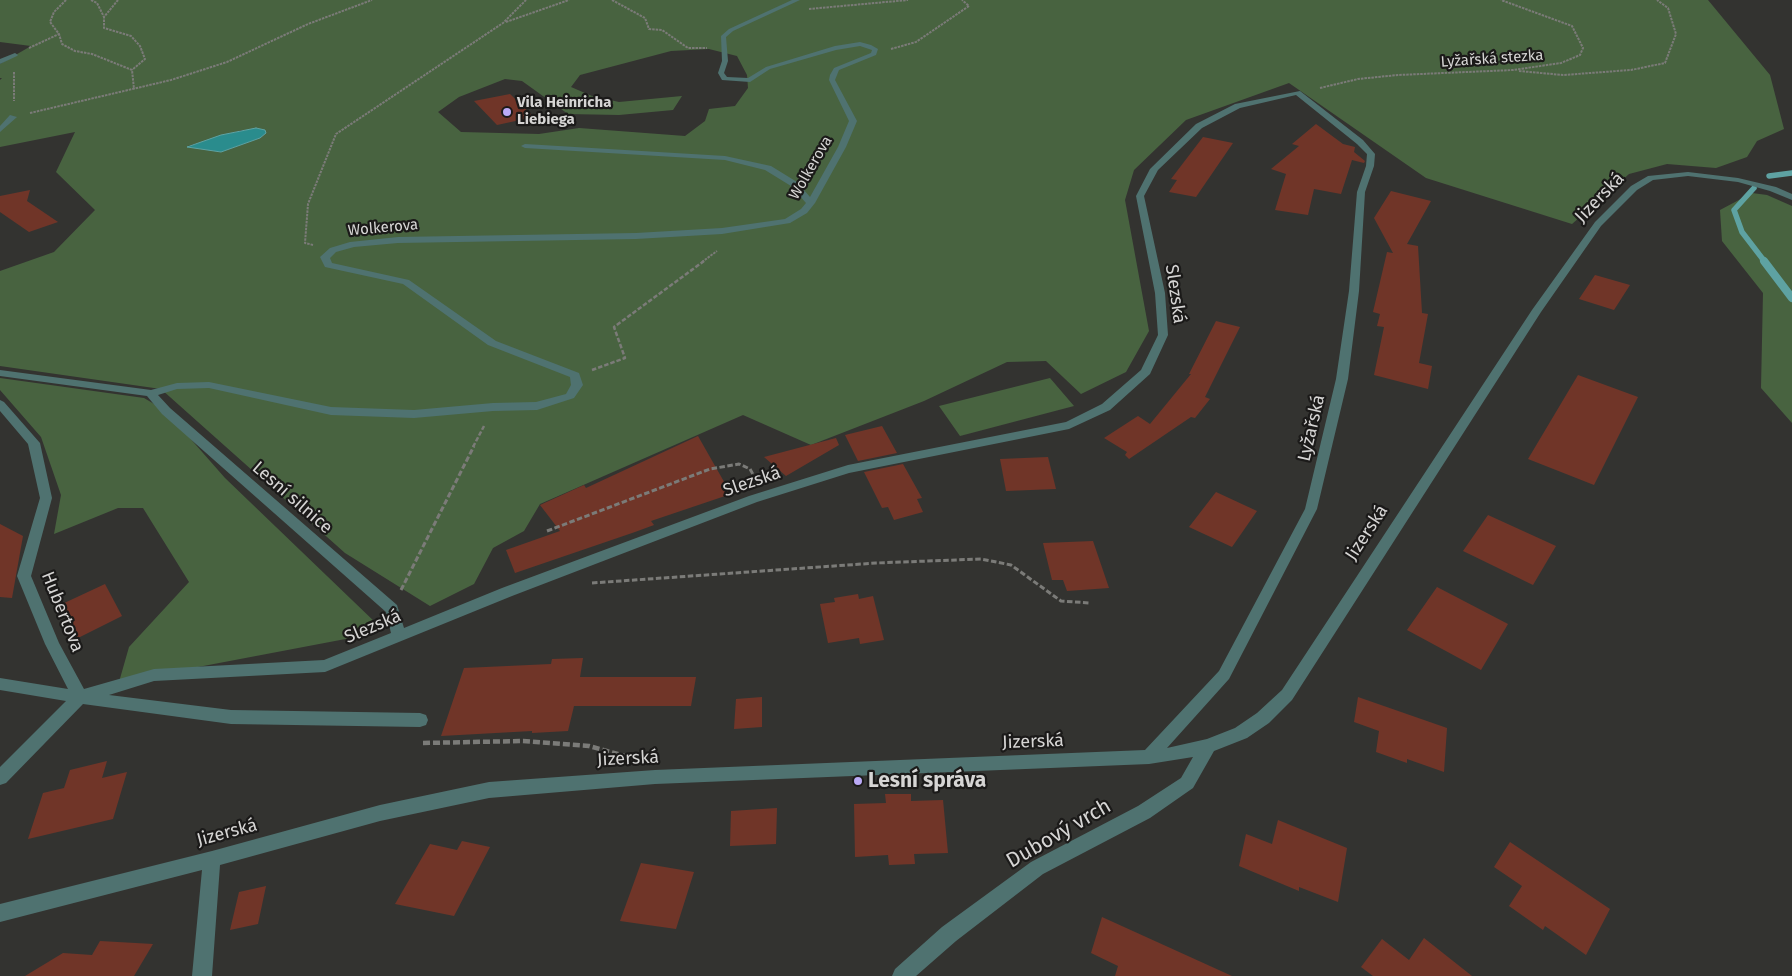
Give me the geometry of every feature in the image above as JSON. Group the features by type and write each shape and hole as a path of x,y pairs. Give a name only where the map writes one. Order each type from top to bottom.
{"street":[{"path":"797,0 731,30 723,38 725,61 721,73 724,78 734,81 750,80 768,68 779,64 860,44 875,49 874,54"},
{"name":"Wolkerova","path":"575,375 492,343 406,282 328,265 325,258 332,250 353,244 398,240 636,236 722,231 787,221 804,212 811,203 842,147 853,121 832,80 832,75 836,69 844,65 874,54"},
{"path":"0,62 15,55"},
{"name":"Slezská","path":"0,684 80,697 154,675 325,666 507,592 753,499 848,469 1069,425 1106,407 1146,372 1163,335 1160,293 1140,196 1154,169 1199,126 1238,106 1297,93"},
{"name":"Lyžařská","path":"1149,757 1224,675 1311,509 1342,379 1354,291 1361,192 1370,166 1371,154 1360,142 1297,93"},
{"path":"0,130 14,117"},
{"path":"525,146 725,158 768,168 794,184 811,203"},
{"name":"Jizerská","path":"0,913 212,859 380,813 498,789 655,777 1149,757 1180,753 1208,746 1241,733 1263,718 1286,695 1536,312 1598,224 1634,188 1651,178 1688,174 1738,180 1773,189 1792,197"},
{"path":"0,372 151,393 177,386 209,386 331,411 404,414 493,407 536,406 570,396 577,385 575,375"},
{"name":"Lesní silnice","path":"151,393 166,411 392,609"},
{"name":"Hubertova","path":"0,404 34,443 46,498 24,576 52,644 80,697"},
{"path":"392,609 399,635"},
{"path":"0,778 80,697 230,717 420,720"},
{"name":"Dubový vrch","path":"902,976 949,934 1037,868 1144,812 1187,783 1208,746"},
{"path":"202,976 212,859"}],"path":[{"path":"66,0 54,12 50,22 59,34 62,44 75,51 92,54 132,70"},
{"path":"91,0 97,3 104,17 104,28 131,36 140,46 145,60 132,70"},
{"path":"104,17 118,0"},
{"path":"59,34 15,55 14,117 172,80 227,62 308,24 372,0"},
{"path":"332,250 305,243 308,204 336,134 503,22 526,0"},
{"path":"503,22 569,0"},
{"path":"612,0 645,18 649,29 662,30 688,48 725,48"},
{"path":"774,10 819,10 908,0"},
{"path":"874,54 916,42 969,6 962,0"},
{"name":"Lyžařská stezka","path":"1297,93 1358,79 1398,75 1513,70 1561,63 1580,55 1583,48 1572,26 1501,0"},
{"path":"1513,70 1563,74 1631,70 1665,63 1676,34 1668,8 1657,0"},
{"path":"132,70 134,89"},
{"path":"575,375 625,358 614,327 722,247 722,231"},
{"path":"392,609 493,407"},
{"path":"547,531 710,469 739,464 750,469 759,483 753,499"},
{"path":"591,583 876,563 981,559 1011,565 1061,601 1090,603"},
{"path":"415,742 442,744 523,741 588,746 634,758"}],"green space":[{"path":"0,0 1708,0 1770,75 1784,129 1757,141 1747,157 1716,168 1667,164 1629,174 1572,224 1426,178 1289,83 1186,120 1134,170 1125,200 1149,331 1126,372 1081,394 1046,361 1007,362 924,401 811,445 743,415 540,504 524,531 493,548 474,584 430,606 345,553 161,389 0,366 0,271 54,252 95,210 56,172 75,132 0,147 0,80 2,78 0,78 0,64 31,46 0,42","holes":["709,49 737,56 747,75 748,88 735,106 709,109 705,121 685,136 579,128 539,134 461,132 438,112 459,97 505,79 522,81 568,114 619,115 673,110 682,96 619,102 592,96 571,87 580,75 671,51","242,130 266,133 260,138 221,152 188,146"]},
{"path":"1752,193 1767,195 1792,206 1792,423 1761,388 1763,293 1722,241 1720,210"},
{"path":"0,378 144,398 166,411 225,478 378,625 356,637 119,682 129,647 189,582 143,508 118,508 54,534 61,495 41,437 0,390"},
{"path":"1050,378 1074,406 960,436 939,406"}],"water":[{"path":"256,128 265,130 266,133 260,138 221,152 187,147 221,135"}],"building":[{"name":"Vila Heinricha Liebiega","path":"510,94 534,117 497,125 474,101"},
{"path":"1316,124 1343,144 1355,147 1354,152 1365,161 1364,163 1352,160 1341,194 1314,189 1308,215 1275,210 1286,174 1271,169 1299,146 1292,144"},
{"path":"1203,137 1233,143 1196,197 1169,192 1177,180 1171,179"},
{"path":"30,190 27,201 58,222 29,232 0,212 0,196"},
{"path":"1391,191 1431,201 1407,244 1418,246 1422,313 1428,314 1419,363 1432,366 1428,389 1374,375 1384,327 1377,326 1380,314 1373,312 1387,252 1393,253 1374,218"},
{"path":"1595,275 1630,285 1614,310 1579,299"},
{"path":"1216,321 1240,327 1205,397 1210,399 1195,418 1191,417 1129,459 1125,455 1127,452 1104,438 1138,416 1150,424 1191,374 1189,374"},
{"path":"1578,375 1638,397 1594,485 1528,459"},
{"path":"882,426 897,453 858,461 845,435"},
{"path":"698,436 731,494 651,521 654,525 635,532 515,573 506,550 560,531 540,505 584,485 586,488"},
{"path":"836,438 839,445 786,476 764,457"},
{"path":"1048,457 1056,489 1006,491 1000,459"},
{"path":"903,464 922,498 917,499 923,512 894,520 888,507 882,508 864,472"},
{"path":"1216,492 1257,511 1232,547 1189,527"},
{"path":"1488,515 1556,546 1533,585 1463,551"},
{"path":"0,524 23,536 12,598 0,597"},
{"path":"1093,541 1109,588 1067,591 1063,580 1052,580 1043,543"},
{"path":"105,584 122,616 76,639 60,605"},
{"path":"1437,587 1508,624 1481,670 1407,630"},
{"path":"858,594 859,599 873,596 884,640 860,644 859,638 828,643 820,604 835,602 834,598"},
{"path":"583,658 580,677 696,677 691,706 574,706 568,731 441,736 464,668 551,664 552,659"},
{"path":"762,697 762,727 734,729 736,699"},
{"path":"1358,697 1447,728 1444,772 1407,759 1407,763 1376,752 1379,731 1354,722"},
{"path":"107,761 102,778 127,772 113,819 28,839 43,793 64,788 70,770"},
{"path":"885,794 911,794 911,801 943,800 948,853 914,854 915,864 889,865 888,855 855,857 854,804 886,803"},
{"path":"777,808 776,844 730,846 731,811"},
{"path":"1278,820 1347,848 1338,902 1299,887 1299,891 1239,866 1246,834 1272,844"},
{"path":"462,841 490,847 454,916 395,904 430,844 457,850"},
{"path":"1510,842 1610,909 1586,955 1545,926 1543,930 1509,906 1522,886 1494,867"},
{"path":"641,863 694,872 676,929 620,921"},
{"path":"266,886 258,924 230,930 239,892"},
{"path":"1102,917 1232,976 1115,976 1118,966 1091,953"},
{"path":"1424,938 1472,976 1373,976 1361,967 1382,939 1409,960"},
{"path":"100,941 153,944 134,976 25,976 63,953 92,955"}],"waterway":[{"path":"1769,176 1792,173"},
{"path":"1754,188 1734,210 1742,232 1765,262"},
{"path":"1764,261 1792,298"}],"place":[{"name":"Vila Heinricha Liebiega","path":"507,112"},
{"name":"Lesní správa","path":"858,781"}]}
